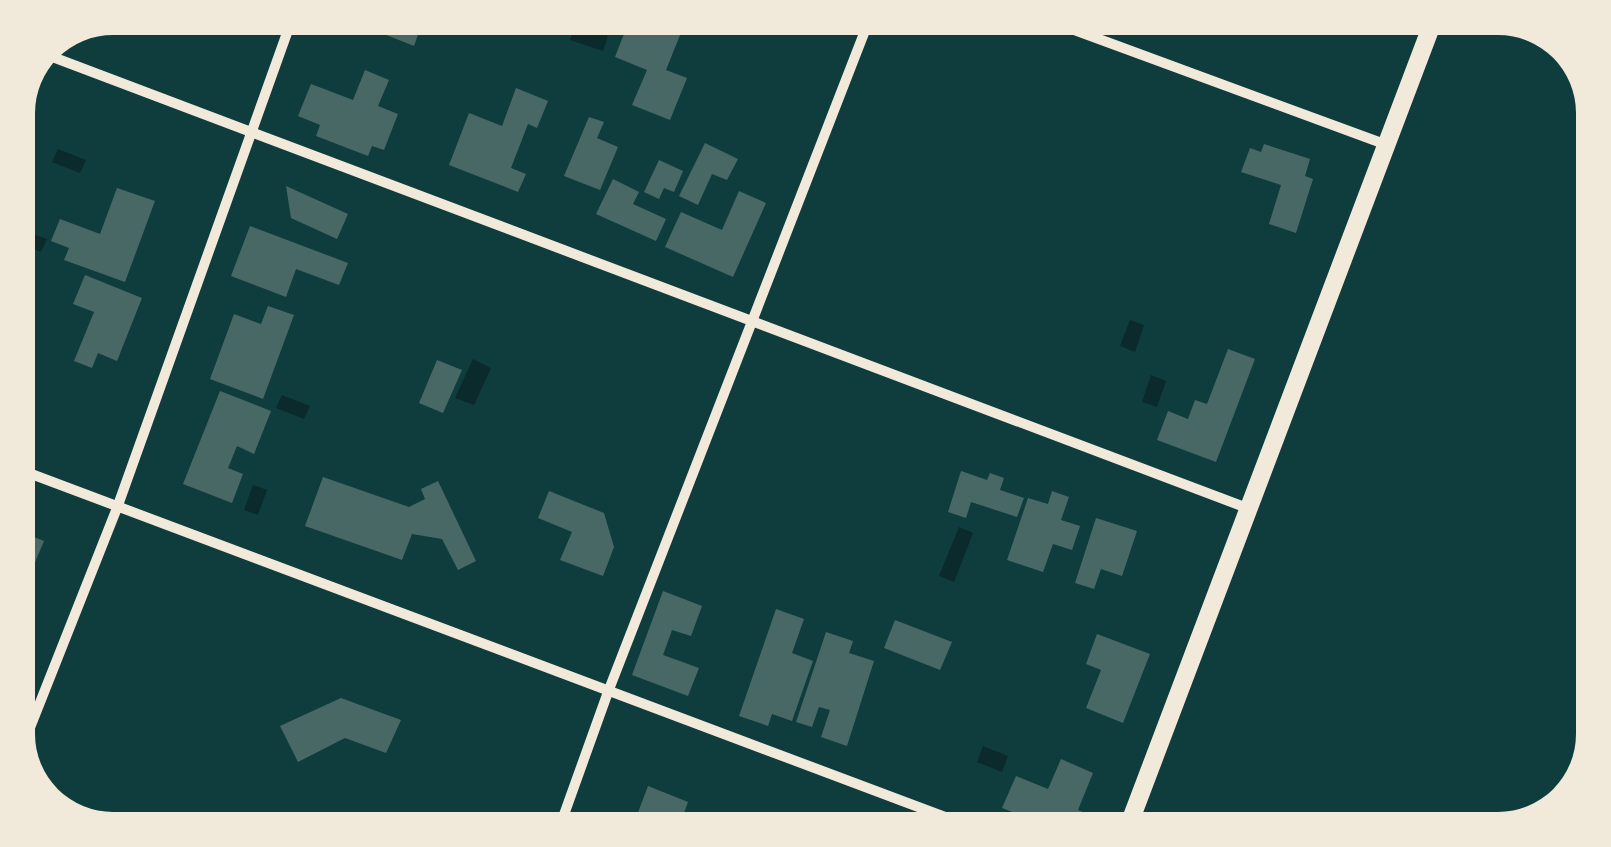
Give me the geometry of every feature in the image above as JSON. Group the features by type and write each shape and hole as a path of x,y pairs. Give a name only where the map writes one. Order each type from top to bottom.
{"street":[{"path":"35,715 117,508 286,35"},
{"path":"565,812 863,35"},
{"path":"1088,35 1387,145"},
{"path":"1134,812 1428,35"},
{"path":"57,59 1247,508"},
{"path":"35,477 932,812"}],"water":[{"path":"572,35 608,36 603,51 570,40"},
{"path":"58,149 86,160 80,173 52,162"},
{"path":"35,235 47,239 41,252 35,250"},
{"path":"1130,320 1144,325 1135,352 1120,346"},
{"path":"473,359 491,368 474,405 455,398"},
{"path":"1151,375 1166,381 1157,407 1142,402"},
{"path":"282,395 310,406 304,419 276,408"},
{"path":"253,485 267,490 258,515 244,510"},
{"path":"959,527 973,533 954,582 939,576"},
{"path":"983,746 1008,756 1002,772 977,762"}],"building":[{"path":"386,35 418,35 414,46"},
{"path":"624,35 680,35 666,70 687,78 670,120 632,105 647,70 615,57"},
{"path":"365,70 389,80 378,106 398,114 384,150 372,146 368,156 316,136 320,125 298,116 311,84 353,100"},
{"path":"516,88 548,101 537,128 528,124 511,168 526,174 518,192 449,165 469,113 502,126"},
{"path":"589,117 604,122 597,138 618,147 600,190 564,176"},
{"path":"705,143 738,159 727,180 712,174 698,205 679,196"},
{"path":"1264,144 1310,159 1305,176 1313,179 1296,233 1269,224 1281,185 1241,172 1250,148 1261,152"},
{"path":"659,160 683,171 674,192 664,188 659,199 644,192"},
{"path":"613,179 639,192 633,204 666,219 656,241 596,214"},
{"path":"286,186 348,214 337,239 291,218"},
{"path":"117,188 155,201 125,282 64,260 69,248 51,241 60,219 100,234"},
{"path":"739,191 766,203 733,277 665,247 681,212 722,230"},
{"path":"250,226 348,263 339,285 296,269 286,297 231,276"},
{"path":"85,275 142,298 117,361 98,353 92,368 74,361 94,312 73,304"},
{"path":"268,306 294,315 263,399 210,379 234,314 261,324"},
{"path":"1228,349 1255,359 1216,462 1157,440 1168,411 1188,419 1195,400 1207,404"},
{"path":"437,360 462,370 443,413 419,403"},
{"path":"220,391 271,411 254,454 237,446 228,468 243,474 232,503 183,484"},
{"path":"961,471 987,480 990,473 1004,478 1000,490 1024,498 1017,517 971,502 966,518 948,512"},
{"path":"323,477 409,507 425,499 421,489 438,481 476,561 458,570 442,539 412,534 402,560 305,526"},
{"path":"549,491 604,513 614,547 603,576 560,560 572,532 538,518"},
{"path":"1052,491 1069,497 1061,520 1080,526 1072,550 1053,544 1043,572 1007,560 1028,498 1048,504"},
{"path":"1096,518 1137,531 1122,576 1101,569 1094,589 1075,583"},
{"path":"35,537 44,541 35,562"},
{"path":"663,591 702,606 691,636 672,630 663,655 699,668 688,696 632,675"},
{"path":"776,609 804,619 792,653 813,661 792,721 772,714 768,726 739,716"},
{"path":"895,620 952,642 940,670 884,648"},
{"path":"826,632 853,641 849,653 874,661 847,746 821,737 830,710 819,707 812,727 796,722"},
{"path":"1097,634 1150,654 1123,723 1086,708 1101,670 1086,664"},
{"path":"341,698 401,720 386,753 345,738 298,762 280,726"},
{"path":"1061,759 1093,773 1078,810 1083,812 1012,812 1002,808 1016,776 1048,789"},
{"path":"648,786 688,802 684,812 638,812"}]}
